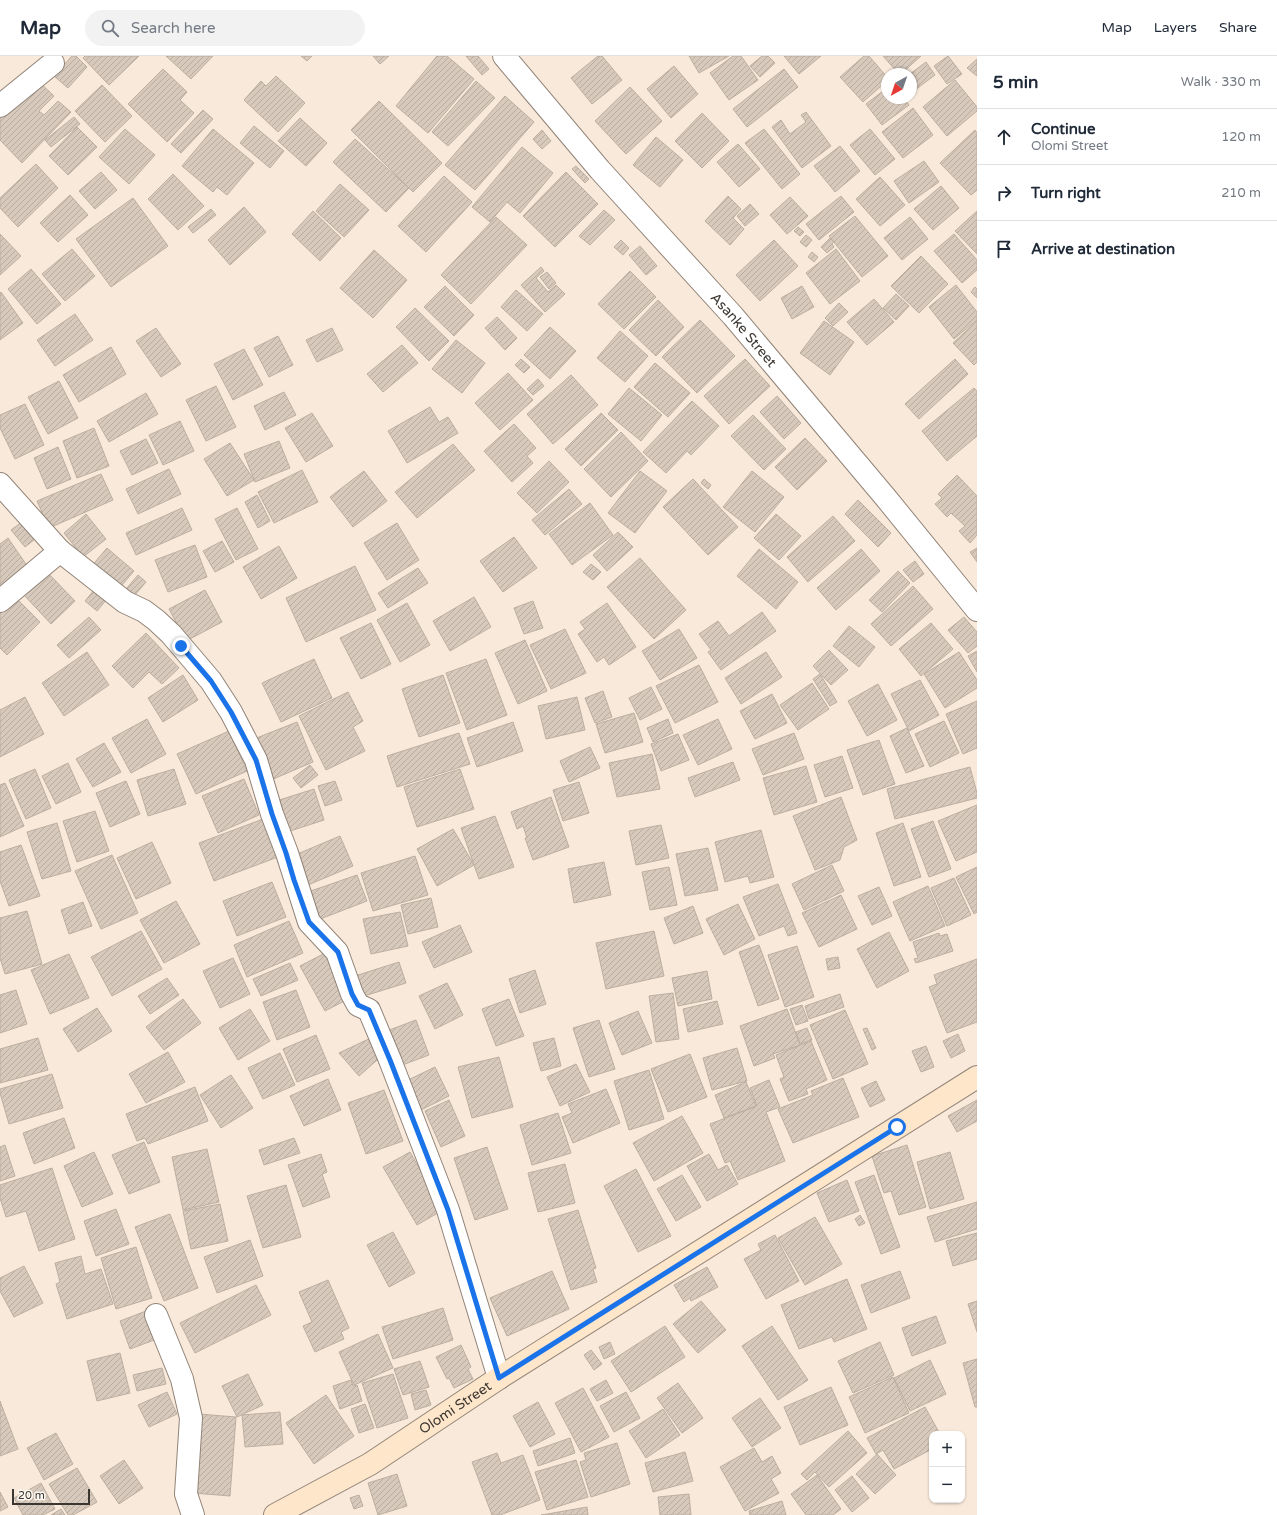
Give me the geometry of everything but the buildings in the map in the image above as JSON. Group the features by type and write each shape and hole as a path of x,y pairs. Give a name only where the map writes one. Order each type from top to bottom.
{"main road":[{"name":"Olomi Street","path":"275,1515 370,1464 499,1378 977,1077"}],"street":[{"name":"Asanke Street","path":"504,56 600,170 733,316 886,498 977,610"},
{"path":"0,106 53,63"},
{"path":"0,484 60,551 125,602 144,611 171,634 211,681 231,712 256,760 272,814 309,922 338,952 352,994 358,1005 369,1010 390,1060 448,1210 499,1378"},
{"path":"0,601 60,551"},
{"path":"156,1315 182,1379 191,1418 186,1494 193,1515"}],"route":[{"path":"181,646 211,681 231,712 256,760 272,814 309,922 338,952 352,994 358,1005 369,1010 448,1210 499,1378 897,1127"}]}
